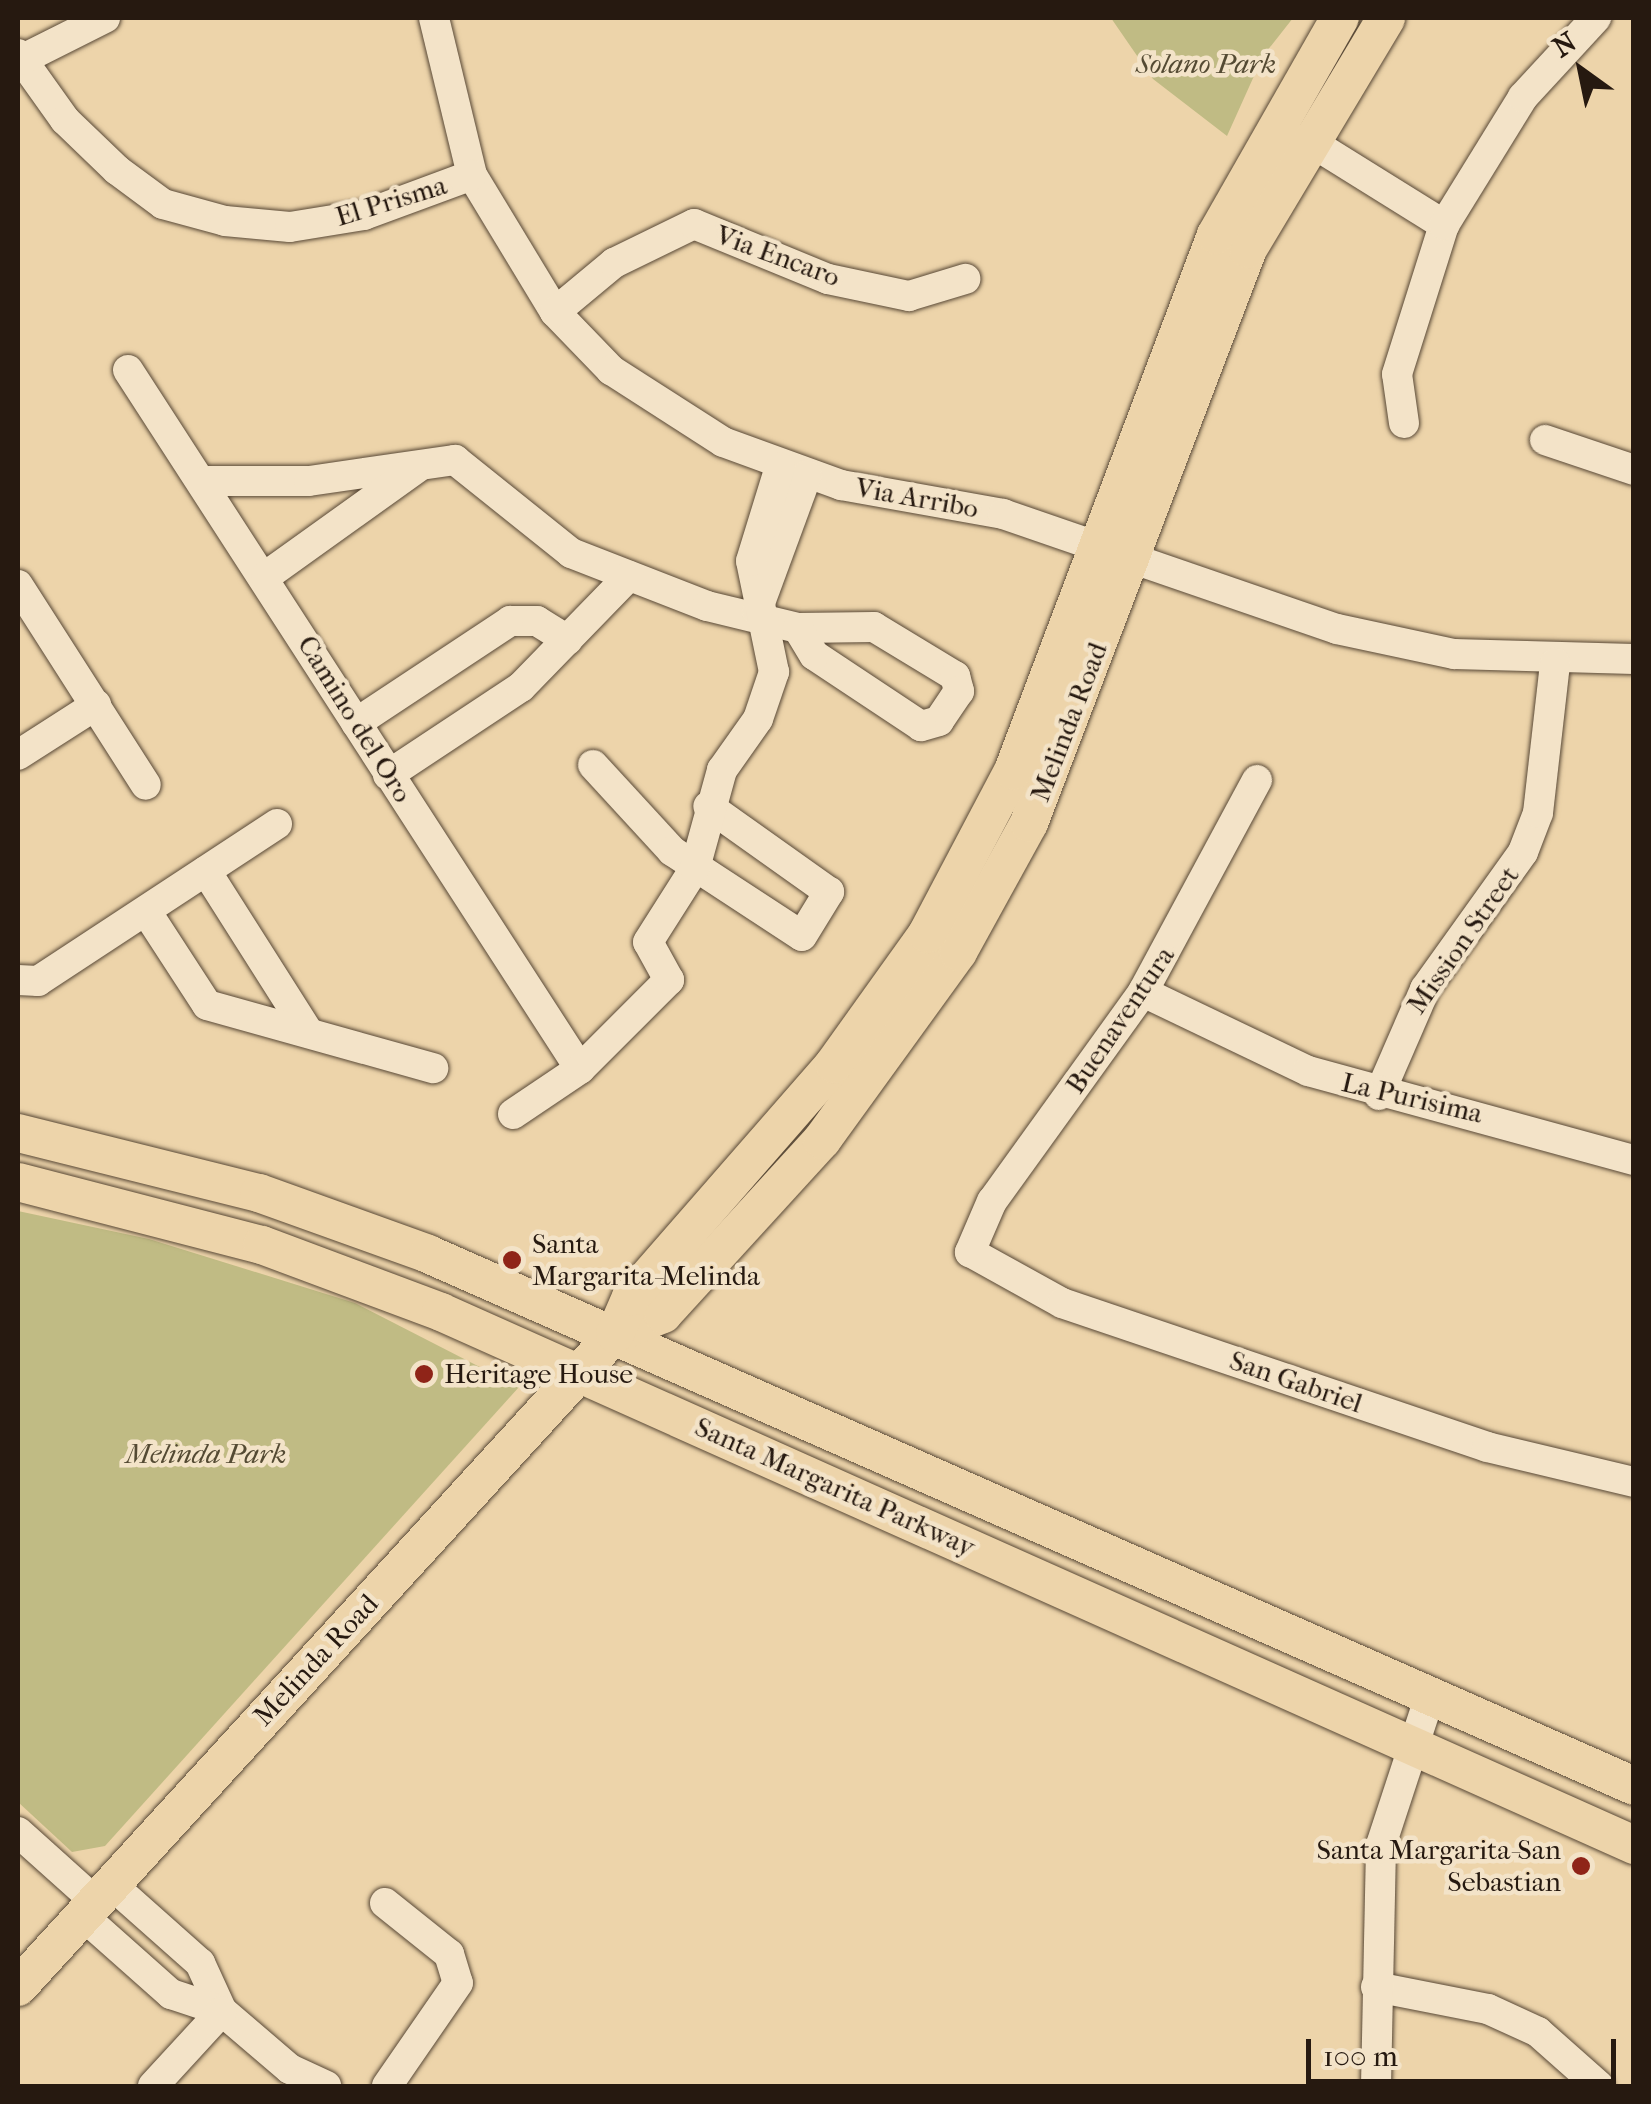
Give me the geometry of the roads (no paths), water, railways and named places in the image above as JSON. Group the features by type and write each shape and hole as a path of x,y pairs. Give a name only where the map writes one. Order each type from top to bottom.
{"main road":[{"name":"Melinda Road","path":"1115,553 1216,235 1340,18"},
{"name":"Melinda Road","path":"18,1987 614,1334 630,1297 834,1064 927,934 1014,771 1248,249 1306,139 1386,18"},
{"name":"Santa Margarita Parkway","path":"18,1133 259,1192 614,1334 1428,1702 1634,1786"},
{"name":"Santa Margarita Parkway","path":"18,1182 326,1266 580,1373 1634,1846"}],"street":[{"path":"20,57 105,18"},
{"name":"Via Arribo","path":"434,18 472,174 555,312 668,413 793,470 1004,514 1337,629 1555,663 1634,659"},
{"path":"1404,422 1397,374 1444,225 1523,97 1596,18"},
{"name":"El Prisma","path":"20,57 117,170 164,204 225,221 290,227 364,215 472,174"},
{"path":"1306,139 1444,225"},
{"name":"Via Encaro","path":"555,312 614,263 694,224 828,279 909,296 966,279"},
{"name":"Camino del Oro","path":"128,370 205,481 388,775 580,1069"},
{"path":"1545,440 1634,470"},
{"path":"205,481 309,481 455,460 549,539 629,576 798,628 874,627 954,676 958,691 939,721 921,726 814,656 798,628"},
{"path":"266,576 419,466"},
{"path":"513,1114 580,1069 669,980 648,942 695,868 708,806 774,672 756,614 751,561 793,470"},
{"path":"388,775 521,687 629,576"},
{"path":"18,585 146,785"},
{"path":"356,723 510,621 538,621 566,640"},
{"name":"Mission Street","path":"1379,1095 1416,1005 1523,852 1538,812 1555,663"},
{"path":"18,754 96,705"},
{"path":"593,765 695,868 796,938 830,897 708,806"},
{"name":"Buenaventura","path":"970,1252 992,1201 1143,992 1257,780"},
{"path":"18,980 38,982 277,824"},
{"path":"206,872 308,1032"},
{"path":"146,911 208,1005 433,1068"},
{"name":"La Purisima","path":"1143,992 1212,1032 1379,1095 1515,1122 1634,1160"},
{"name":"San Gabriel","path":"970,1252 1062,1303 1487,1447 1634,1482"},
{"path":"1376,2086 1380,1845 1410,1743 1428,1702"},
{"path":"18,1832 97,1901 158,1982 222,2011 290,2069 326,2086"},
{"path":"97,1901 187,1951 222,2011"},
{"path":"384,1904 448,1954 458,1983 386,2086"},
{"path":"158,1982 187,1951"},
{"path":"1376,1987 1488,2008 1538,2032 1599,2086"},
{"path":"154,2086 222,2011"}],"place":[{"name":"Santa Margarita-Melinda","path":"512,1260"},
{"name":"Heritage House","path":"424,1374"},
{"name":"Santa Margarita-San Sebastian","path":"1581,1866"}],"park label":[{"name":"Solano Park","path":"1206,64"},
{"name":"Melinda Park","path":"206,1454"}]}
